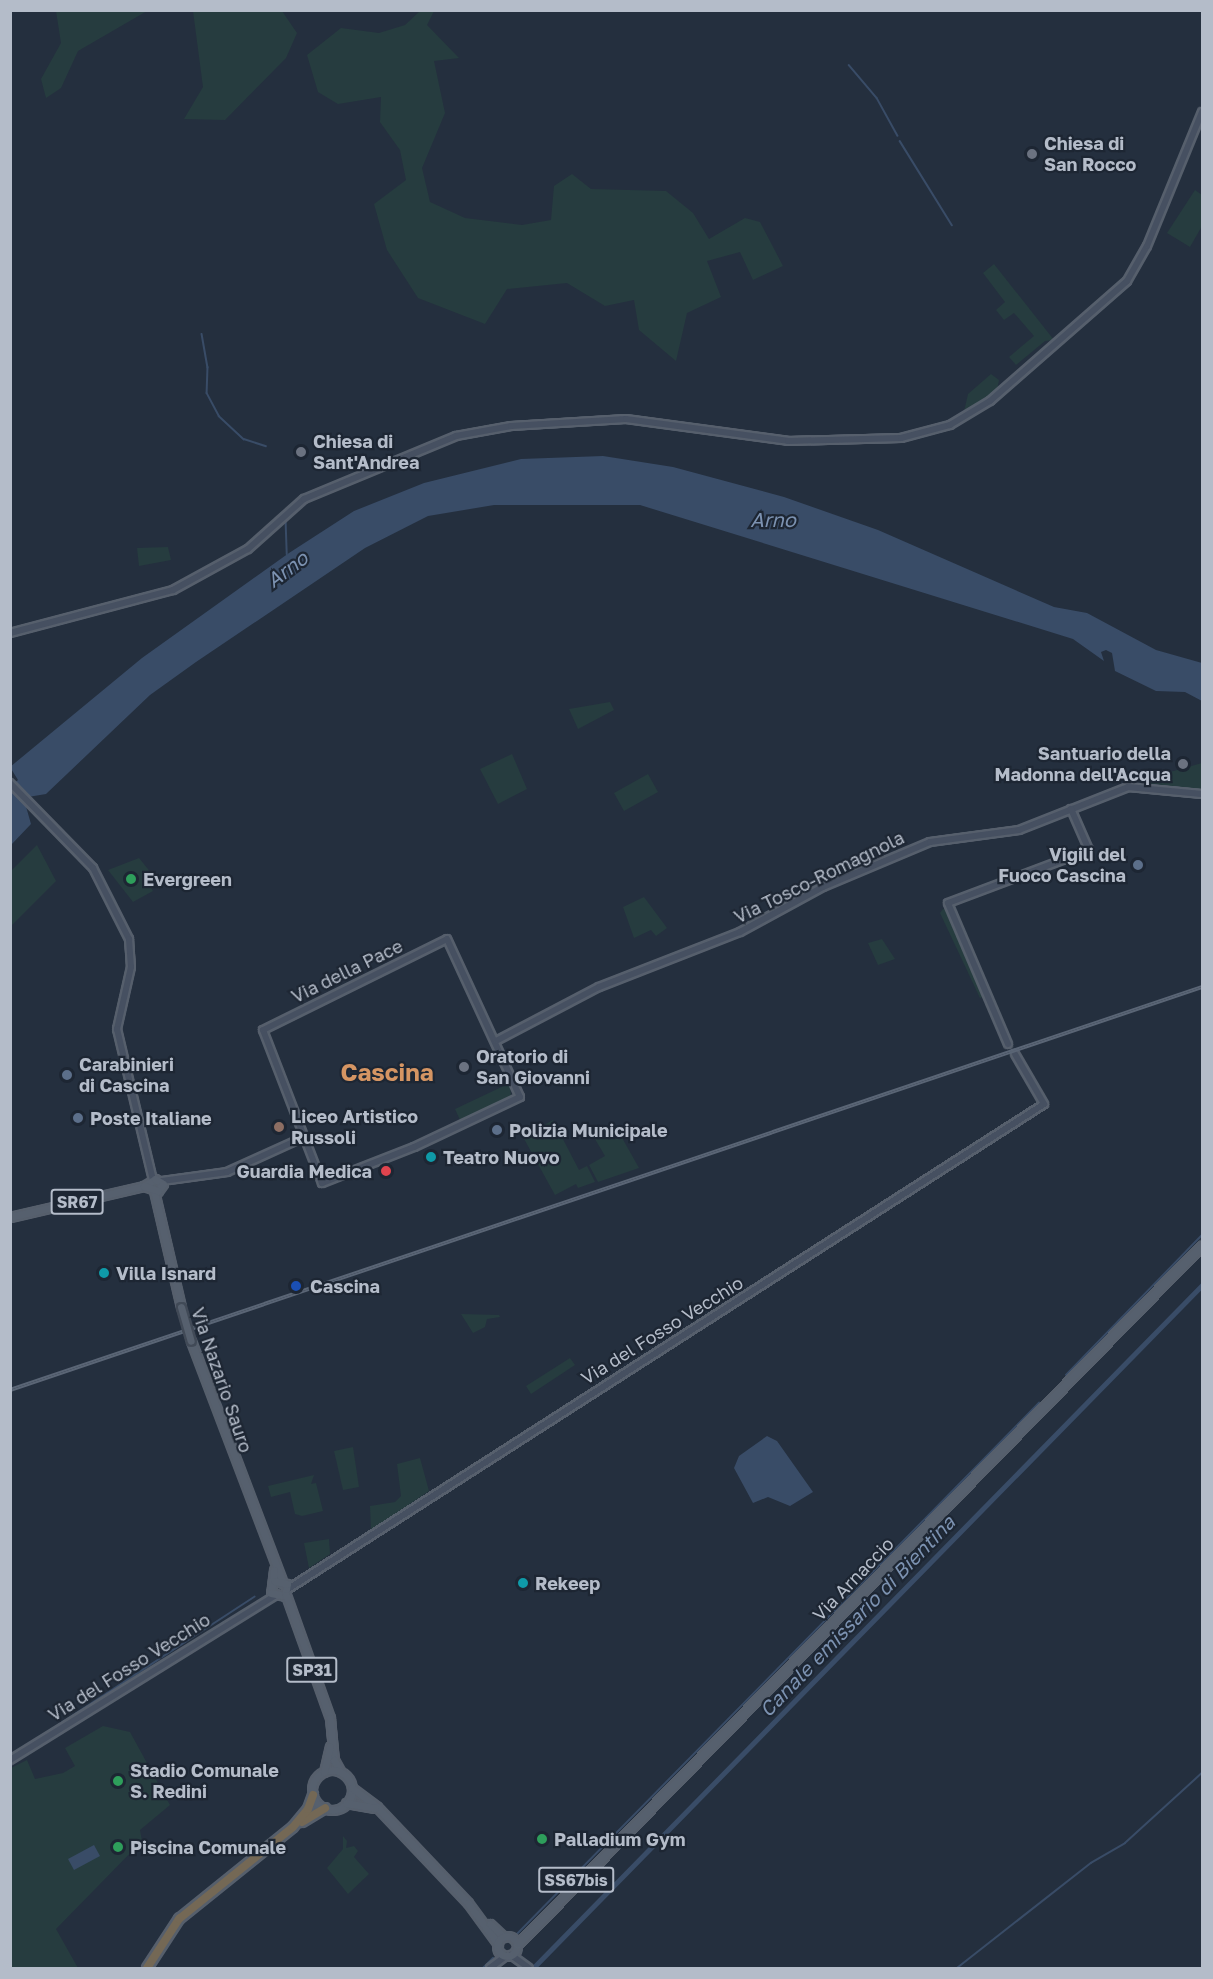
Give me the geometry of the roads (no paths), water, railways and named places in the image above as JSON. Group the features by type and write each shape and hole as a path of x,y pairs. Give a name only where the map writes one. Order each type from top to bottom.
{"highway":[{"path":"149,1968 179,1919 293,1827 306,1812 313,1795"},
{"path":"149,1968 165,1940 189,1912 325,1808"}],"main road":[{"path":"10,633 173,590 248,549 304,499 456,436 511,426 626,419 788,441 901,438 950,425 990,401 1127,281 1147,246 1203,112"},
{"name":"Via Nazario Sauro","path":"10,783 61,832 98,877 129,939 131,967 117,1029 157,1186 181,1308 280,1589 326,1706 340,1772 352,1788 382,1812 404,1835 509,1949"},
{"name":"Via Tosco-Romagnola","path":"496,1041 599,987 740,932 823,887 922,844 1019,830 1128,787 1203,794"},
{"path":"1008,1044 948,903 1089,850 1071,809"},
{"name":"Via della Pace","path":"299,1125 262,1031 447,939 496,1041"},
{"path":"299,1125 322,1183 518,1100 520,1092 496,1041"},
{"name":"Via del Fosso Vecchio","path":"10,1760 1044,1104 1015,1054"},
{"path":"293,1138 299,1125"},
{"name":"SR67","path":"10,1217 232,1170 293,1138 304,1137"},
{"name":"Via Arnaccio","path":"492,1966 1203,1245"},
{"name":"Via Nazario Sauro","path":"313,1795 313,1783 324,1772 331,1736"},
{"path":"324,1772 340,1772"},
{"path":"346,1803 352,1788"},
{"path":"313,1795 325,1808"},
{"name":"Via Nazario Sauro","path":"325,1808 346,1803 365,1803 382,1812"},
{"name":"Via Nazario Sauro","path":"404,1835 504,1937 509,1949"},
{"path":"509,1949 529,1968"}],"water":[{"name":"Arno","path":"603,456 673,467 784,497 878,530 1054,607 1087,613 1156,650 1202,663 1202,701 1185,692 1156,691 1115,671 1112,653 1106,650 1101,652 1104,661 1073,639 640,505 494,505 428,516 365,548 196,662 150,695 46,794 28,797 25,803 31,824 11,845 11,786 18,780 10,767 142,658 289,553 354,511 424,483 521,459"},
{"path":"767,1436 777,1441 813,1492 790,1506 768,1497 753,1503 734,1468 739,1456"},
{"path":"94,1845 100,1856 74,1870 68,1859"}],"waterway":[{"path":"849,65 877,98 898,136"},
{"path":"900,141 952,225"},
{"path":"202,334 208,367 207,393 219,416 244,439 266,446"},
{"path":"286,519 287,554"},
{"path":"1066,1375 1202,1235"},
{"name":"Canale emissario di Bientina","path":"533,1968 1202,1285"},
{"path":"516,1935 1039,1403"},
{"path":"31,1743 254,1597"},
{"path":"957,1968 1091,1863 1125,1843 1202,1773"},
{"path":"483,1968 493,1958"}],"railway":[{"path":"10,1390 1202,987"}],"place":[{"name":"Chiesa di San Rocco","path":"1032,154"},
{"name":"Chiesa di Sant'Andrea","path":"301,452"},
{"name":"Santuario della Madonna dell'Acqua","path":"1183,764"},
{"name":"Vigili del Fuoco Cascina","path":"1138,865"},
{"name":"Evergreen","path":"131,879"},
{"name":"Oratorio di San Giovanni","path":"464,1067"},
{"name":"Carabinieri di Cascina","path":"67,1075"},
{"name":"Poste Italiane","path":"78,1118"},
{"name":"Liceo Artistico Russoli","path":"279,1127"},
{"name":"Polizia Municipale","path":"497,1130"},
{"name":"Teatro Nuovo","path":"431,1157"},
{"name":"Guardia Medica","path":"386,1171"},
{"name":"Villa Isnard","path":"104,1273"},
{"name":"Cascina","path":"296,1286"},
{"name":"Rekeep","path":"523,1583"},
{"name":"Stadio Comunale S. Redini","path":"118,1781"},
{"name":"Palladium Gym","path":"542,1839"},
{"name":"Piscina Comunale","path":"118,1847"}],"district":[{"name":"Cascina","path":"387,1072"}]}
